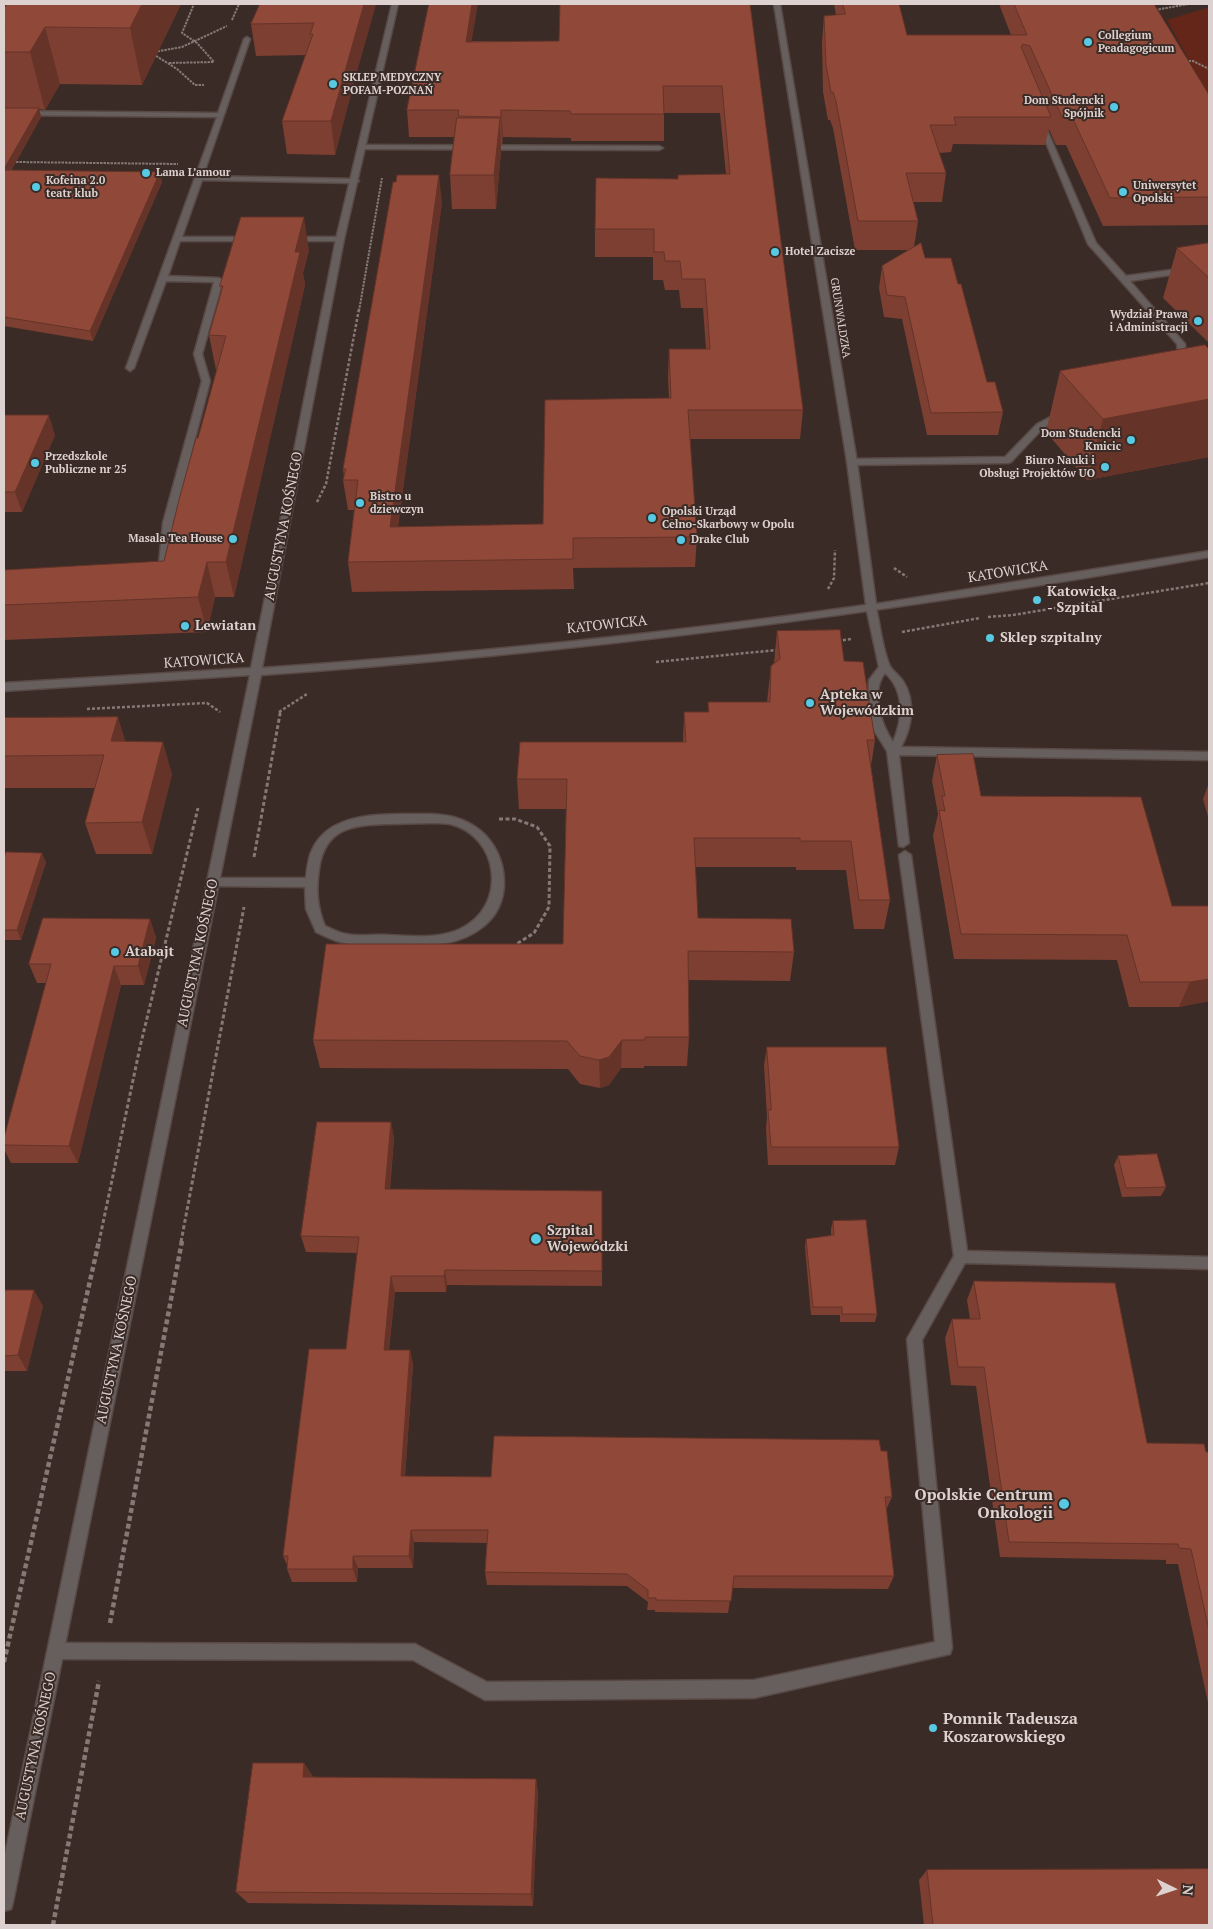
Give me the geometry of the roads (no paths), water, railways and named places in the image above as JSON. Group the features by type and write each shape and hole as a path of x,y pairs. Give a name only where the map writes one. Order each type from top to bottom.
{"street":[{"name":"AUGUSTYNA KOŚNEGO","path":"4,1902 256,672 340,240 395,4"},
{"name":"GRUNWALDZKA","path":"777,4 852,462 870,607 884,667"},
{"path":"130,368 247,39"},
{"path":"4,113 221,115"},
{"path":"1036,113 1092,244 1181,344 1185,364 1177,374"},
{"path":"363,146 659,148"},
{"path":"199,178 355,181"},
{"path":"176,239 259,239"},
{"path":"284,239 340,240"},
{"path":"1124,279 1209,267"},
{"path":"162,586 168,523 206,381 198,354 219,280 163,278"},
{"path":"852,462 1008,460 1040,426 1073,409"},
{"name":"KATOWICKA","path":"4,687 256,672 628,638 1038,583 1209,554"},
{"path":"56,1651 415,1652 485,1691 754,1689 944,1648 914,1338 962,1258 904,849 893,752 879,729 873,703 874,680 884,667 896,675 903,690 906,710 905,727 901,740 893,752"},
{"path":"893,752 1209,756"},
{"path":"373,820 453,820 472,829 490,848 500,870 499,892 488,915 466,932 435,940 346,939 320,929 312,909 311,883 318,850 330,833 351,822 373,820"},
{"path":"212,882 311,883"},
{"path":"962,1258 1209,1262"}],"place":[{"name":"Collegium Peadagogicum","path":"1088,42"},
{"name":"SKLEP MEDYCZNY POFAM-POZNAŃ","path":"333,84"},
{"name":"Dom Studencki Spójnik","path":"1114,107"},
{"name":"Lama L’amour","path":"146,173"},
{"name":"Kofeina 2.0 teatr klub","path":"36,187"},
{"name":"Uniwersytet Opolski","path":"1123,192"},
{"name":"Hotel Zacisze","path":"775,252"},
{"name":"Wydział Prawa i Administracji","path":"1198,321"},
{"name":"Dom Studencki Kmicic","path":"1131,440"},
{"name":"Przedszkole Publiczne nr 25","path":"35,463"},
{"name":"Biuro Nauki i Obsługi Projektów UO","path":"1105,467"},
{"name":"Bistro u dziewczyn","path":"360,503"},
{"name":"Opolski Urząd Celno-Skarbowy w Opolu","path":"652,518"},
{"name":"Masala Tea House","path":"233,539"},
{"name":"Drake Club","path":"681,540"},
{"name":"Katowicka - Szpital","path":"1037,600"},
{"name":"Lewiatan","path":"185,626"},
{"name":"Sklep szpitalny","path":"990,638"},
{"name":"Apteka w Wojewódzkim","path":"810,703"},
{"name":"Atabajt","path":"115,952"},
{"name":"Szpital Wojewódzki","path":"536,1239"},
{"name":"Opolskie Centrum Onkologii","path":"1064,1504"},
{"name":"Pomnik Tadeusza Koszarowskiego","path":"933,1728"}]}
